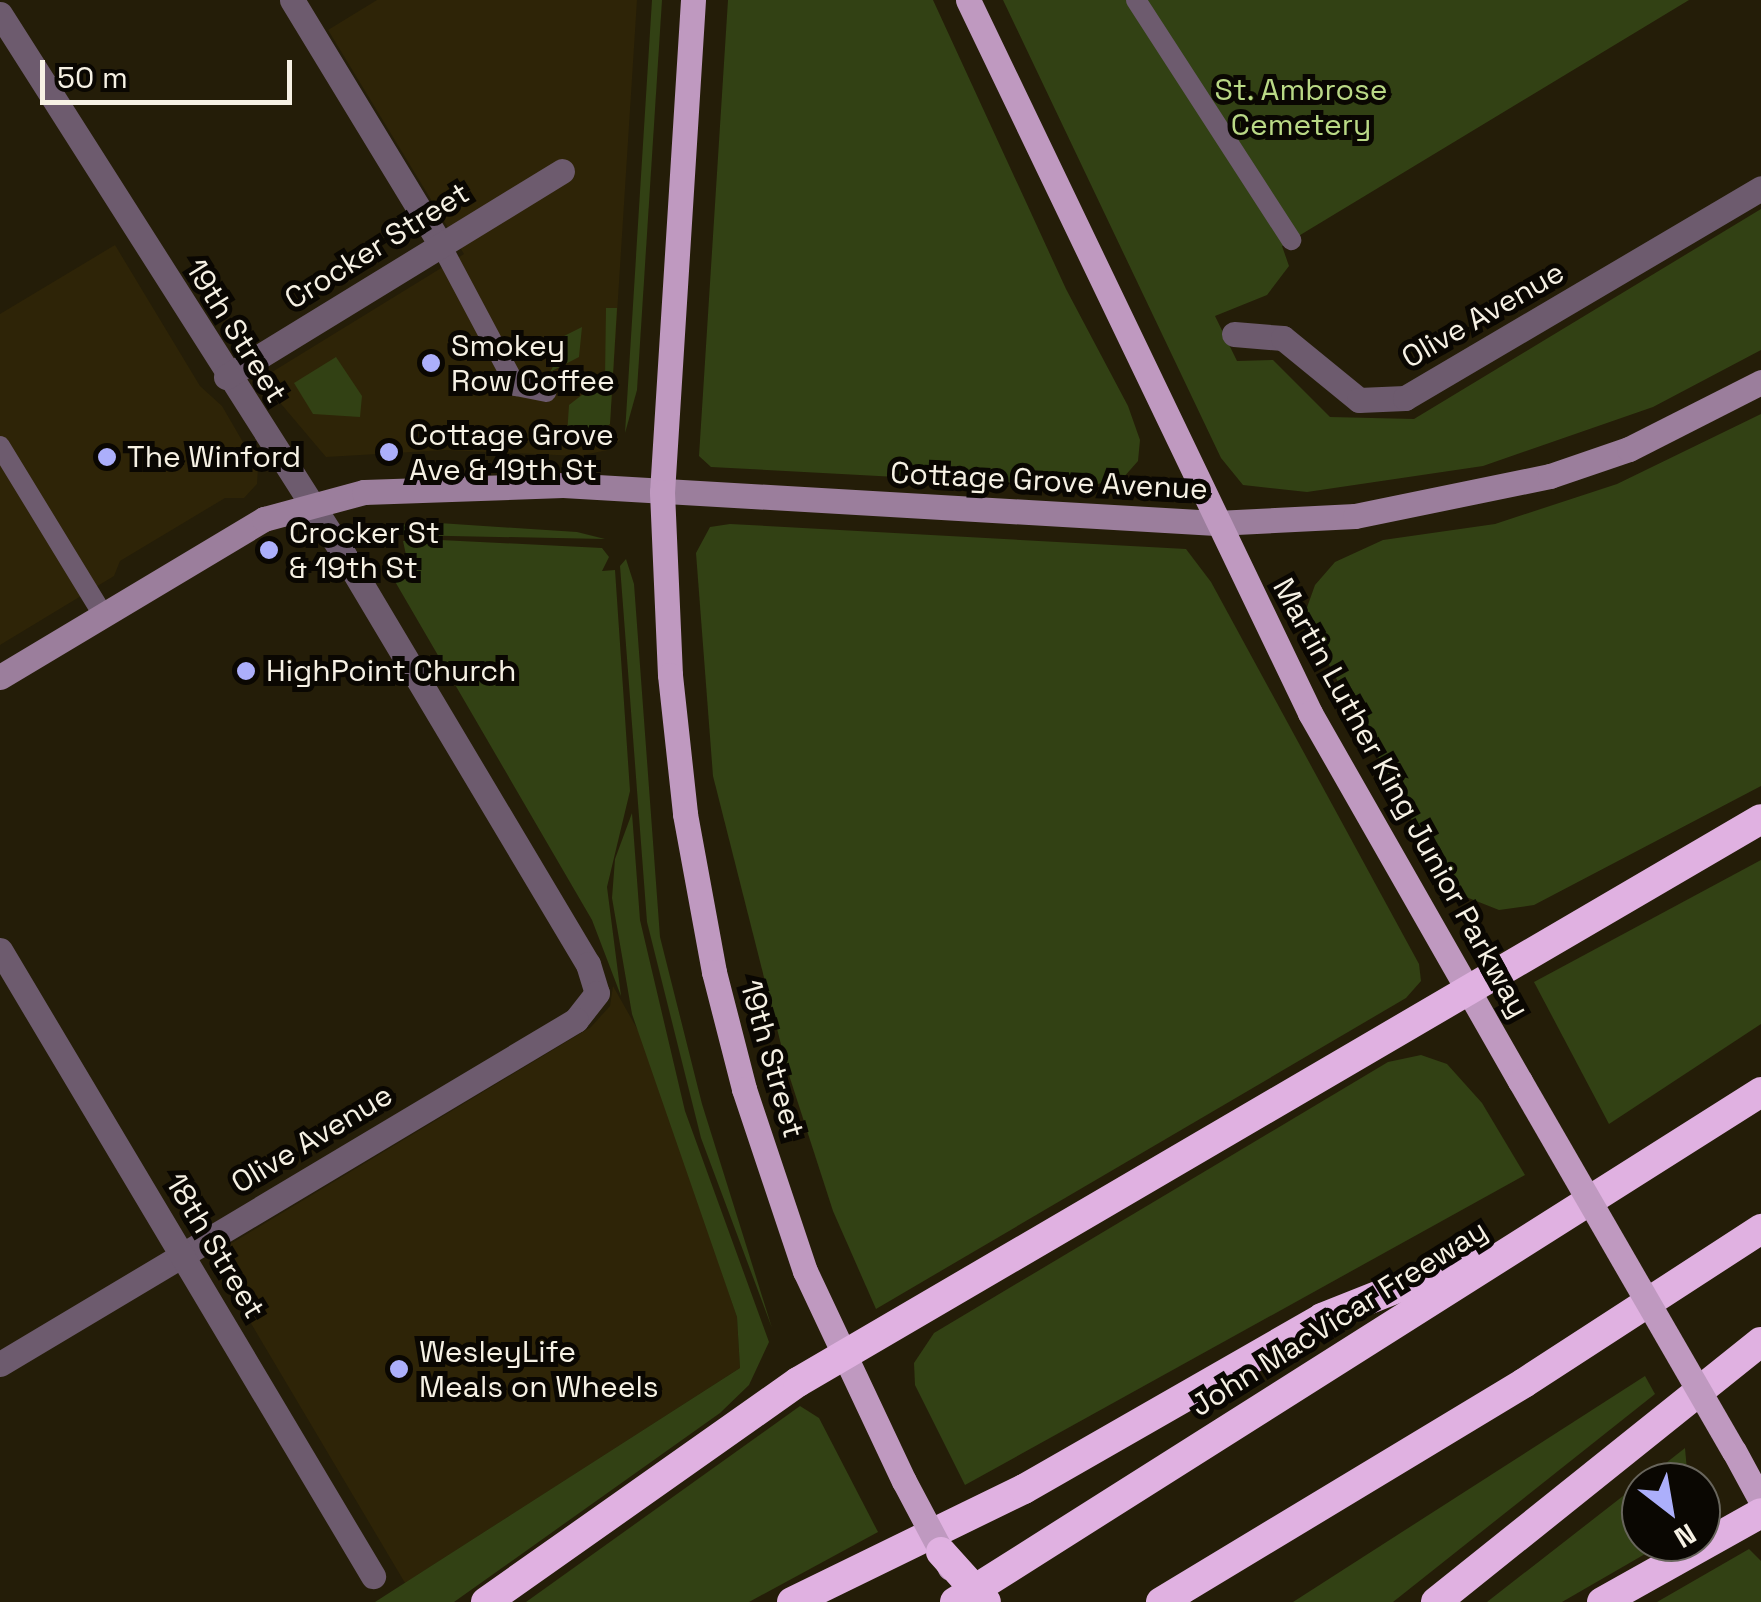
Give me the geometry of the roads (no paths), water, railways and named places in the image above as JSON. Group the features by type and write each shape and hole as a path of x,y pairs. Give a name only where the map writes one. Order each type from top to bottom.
{"highway":[{"path":"486,1602 842,1356 1761,819"},
{"name":"John MacVicar Freeway","path":"954,1602 1761,1092"},
{"path":"1201,1602 1524,1383 1761,1229"},
{"path":"792,1602 1024,1489 1322,1318 1541,1232"},
{"path":"1436,1602 1761,1342"},
{"path":"1161,1602 1524,1383"},
{"path":"1602,1602 1761,1513"},
{"path":"941,1552 986,1602"}],"main road":[{"path":"662,492 693,0"},
{"name":"Martin Luther King Junior Parkway","path":"968,0 1310,713 1761,1502"},
{"name":"19th Street","path":"662,492 670,676 714,972 750,1108 842,1356 941,1552 971,1602"}],"street":[{"path":"292,0 441,245"},
{"name":"19th Street","path":"0,14 226,377 309,502 588,964 597,992"},
{"name":"Crocker Street","path":"226,377 562,170"},
{"name":"Olive Avenue","path":"1234,334 1283,338 1359,400 1404,398 1761,188"},
{"name":"Cottage Grove Avenue","path":"309,502 442,486 662,492 1216,523 1355,516 1493,492 1630,449 1761,382"},
{"path":"0,677 264,519 309,502"},
{"name":"18th Street","path":"0,950 373,1576"},
{"name":"Olive Avenue","path":"0,1364 576,1020 597,992"}],"lane":[{"path":"1136,0 1291,240"},
{"path":"441,245 516,386 546,392"},
{"path":"0,446 104,615"}],"place":[{"name":"Smokey Row Coffee","path":"431,363"},
{"name":"Cottage Grove Ave & 19th St","path":"389,452"},
{"name":"The Winford","path":"107,457"},
{"name":"Crocker St & 19th St","path":"269,550"},
{"name":"HighPoint Church","path":"246,671"},
{"name":"WesleyLife Meals on Wheels","path":"399,1369"}],"park label":[{"name":"St. Ambrose Cemetery","path":"1301,107"}]}
